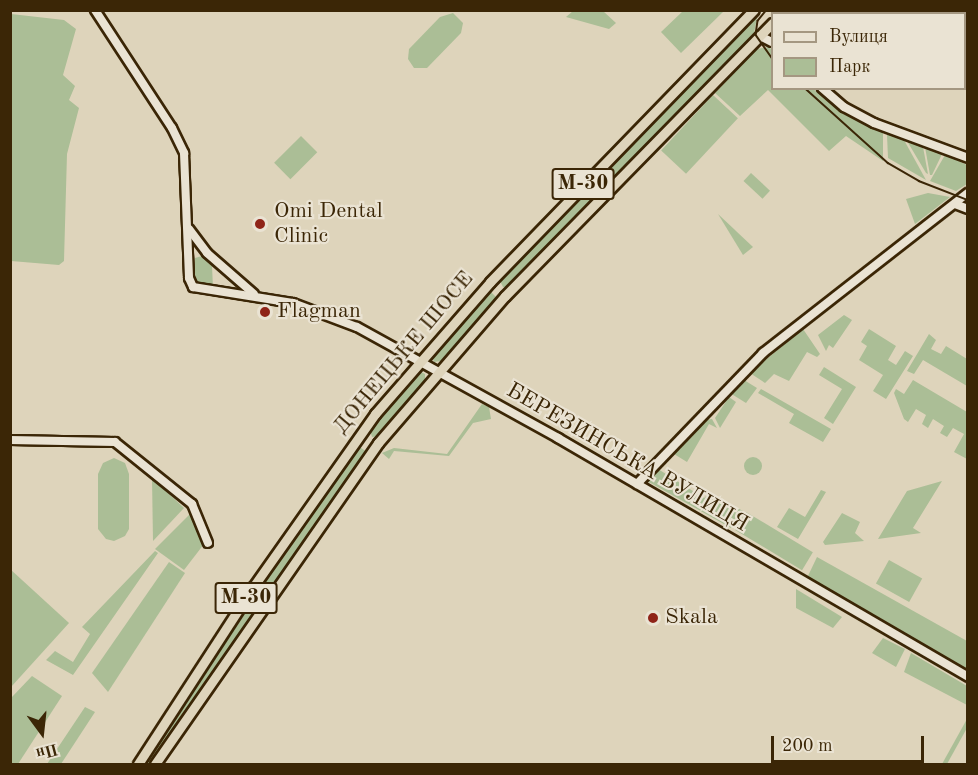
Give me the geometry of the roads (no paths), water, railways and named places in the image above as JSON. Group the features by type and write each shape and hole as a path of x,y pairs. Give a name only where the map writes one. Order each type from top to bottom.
{"highway":[{"name":"ДОНЕЦЬКЕ ШОСЕ","path":"138,765 259,577 359,436 418,363 489,282 754,10"},
{"name":"ДОНЕЦЬКЕ ШОСЕ","path":"155,765 375,448 505,296 771,24"},
{"path":"693,73 708,88"},
{"path":"489,282 505,296"},
{"path":"359,436 375,448"}],"street":[{"path":"95,10 182,146 187,172 189,261"},
{"path":"760,36 771,42"},
{"path":"824,90 844,107 874,123 968,158"},
{"path":"637,484 748,365 968,193"},
{"path":"955,204 968,209"},
{"name":"БЕРЕЗИНСЬКА ВУЛИЦЯ","path":"188,227 207,253 230,276 258,296"},
{"path":"189,261 196,252 207,253"},
{"name":"БЕРЕЗИНСЬКА ВУЛИЦЯ","path":"189,261 193,287 228,294 258,296 337,318 418,363 440,371 968,677"},
{"path":"228,294 233,285 230,276"},
{"path":"10,440 115,442 192,504 208,543"}],"tram line":[{"path":"767,10 758,21 756,35 771,57"},
{"path":"807,90 888,163 919,181 968,200"}],"place":[{"name":"Omi Dental Clinic","path":"260,224"},
{"name":"Flagman","path":"265,312"},
{"name":"Skala","path":"653,618"}]}
